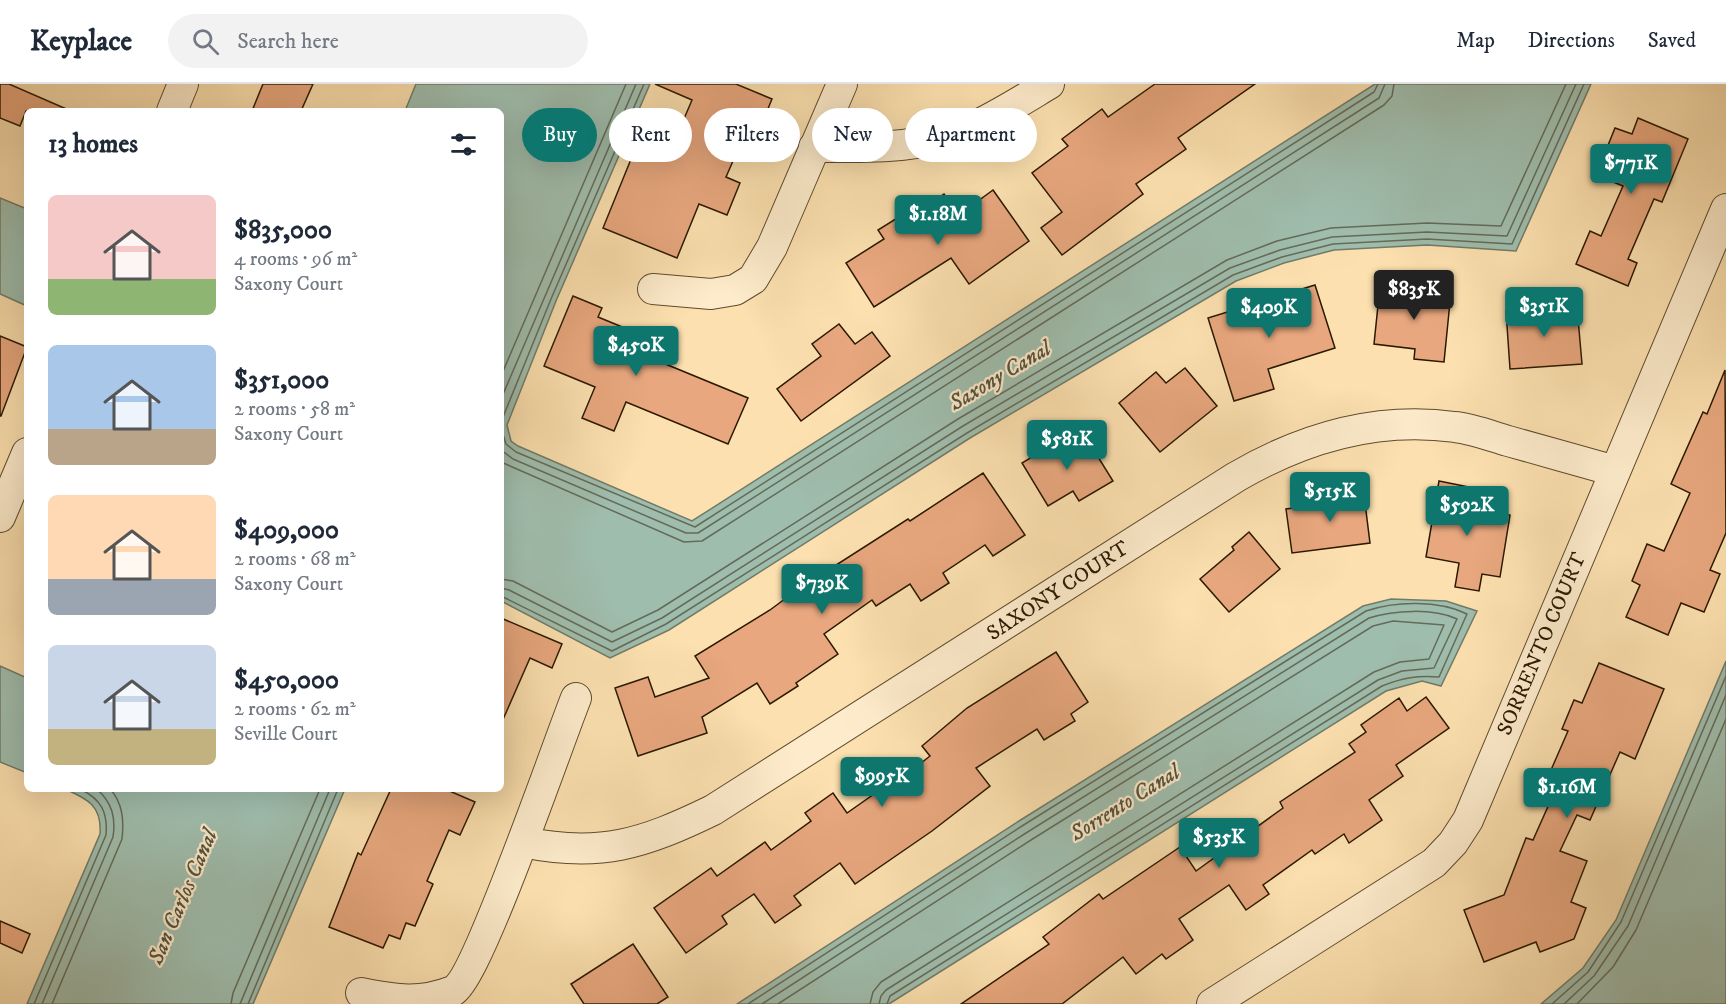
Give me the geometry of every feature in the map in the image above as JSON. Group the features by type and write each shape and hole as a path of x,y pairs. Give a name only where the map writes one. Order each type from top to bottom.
{"street":[{"path":"831,108 842,84"},
{"path":"893,146 946,137 988,119 1049,84"},
{"path":"654,289 711,294 735,290 753,279 772,247 812,152"},
{"name":"SORRENTO COURT","path":"1212,1004 1434,863 1453,843 1468,820 1726,209"},
{"name":"SAXONY COURT","path":"522,842 556,849 591,850 626,846 653,837 713,810 1236,477 1271,457 1308,441 1346,431 1386,425 1457,427 1615,471"},
{"path":"0,517 7,481 24,457"},
{"path":"361,993 425,1003 456,990 471,963 522,842 576,698"}],"water":[{"name":"Saxony Canal","path":"416,84 650,84 640,108 609,108 609,162 616,162 556,301 507,425 511,441 518,446 692,521 1375,84 1591,84 1516,251 1427,245 1334,250 1284,263 1236,281 970,438 669,630 610,658 504,603 504,108 406,108"},
{"path":"0,198 24,208 24,305 0,294"},
{"name":"Sorrento Canal","path":"1391,599 1446,601 1477,611 1441,686 1422,681 1386,691 889,1004 737,1004 1019,821 1363,606"},
{"path":"1726,661 1726,1004 1541,1004 1583,968 1616,920"},
{"path":"0,666 24,677 24,772 0,762"},
{"name":"San Carlos Canal","path":"71,792 344,792 253,1004 27,1004 100,834 99,817 96,810 80,796"}],"building":[{"path":"0,84 9,84 64,108 24,108 20,126 0,118"},
{"path":"263,84 313,84 302,108 253,108"},
{"path":"655,84 736,84 772,99 768,108 704,108 704,162 733,162 726,177 740,183 727,215 699,204 677,258 603,228 630,162 692,162 692,108 689,108 692,100"},
{"path":"1155,84 1255,84 1178,138 1186,149 1136,184 1143,194 1062,255 1041,228 1062,212 1032,173 1068,146 1062,139 1102,109 1108,117"},
{"path":"1638,118 1688,139 1662,202 1654,199 1628,259 1637,263 1628,286 1576,264 1590,231 1601,236 1623,186 1596,175 1615,128 1632,134"},
{"path":"993,190 1029,241 969,284 951,258 874,307 846,263 884,239 878,230 902,215 906,221 944,194 959,215"},
{"path":"1315,285 1335,348 1268,369 1274,389 1234,401 1208,318"},
{"path":"1380,286 1451,292 1444,362 1414,359 1415,349 1374,344"},
{"path":"573,296 602,308 598,317 632,331 630,337 650,345 646,356 748,398 728,444 626,402 614,431 582,418 595,387 544,366"},
{"path":"1577,307 1582,364 1510,369 1506,311"},
{"path":"839,324 855,344 872,332 890,356 801,421 777,389 821,356 812,344"},
{"path":"0,336 24,346 24,355 0,416"},
{"path":"1185,368 1217,406 1160,452 1119,403 1156,372 1166,383"},
{"path":"1725,370 1726,533 1710,570 1720,574 1704,612 1681,603 1668,635 1626,617 1640,585 1632,581 1647,544 1664,551 1690,493 1671,484 1703,412 1707,414"},
{"path":"1085,436 1113,481 1079,501 1073,491 1048,506 1022,463 1065,437 1070,445"},
{"path":"983,473 1025,535 993,556 985,545 943,573 949,583 921,601 910,584 876,606 872,600 824,634 838,654 796,683 798,686 770,704 757,683 702,717 707,733 638,756 615,688 648,677 655,697 709,678 695,656 770,610 828,567 830,569 908,519 910,521"},
{"path":"1439,481 1469,487 1465,507 1510,515 1500,577 1482,574 1479,591 1455,587 1459,563 1426,557"},
{"path":"1363,487 1370,543 1292,553 1286,509 1337,502 1336,491"},
{"path":"1249,532 1280,569 1229,612 1200,579 1234,550 1232,547"},
{"path":"504,619 562,644 552,668 530,658 504,717"},
{"path":"1056,652 1088,702 1071,714 1075,721 1044,740 1037,729 976,768 990,786 932,831 855,884 840,863 794,896 801,905 775,923 754,894 722,916 727,924 686,953 654,908 711,868 717,876 765,842 771,850 811,821 805,813 833,793 847,813 884,787 886,791 930,756 922,746 967,708"},
{"path":"1599,663 1664,689 1635,759 1620,752 1590,820 1577,815 1560,851 1587,861 1571,902 1586,908 1574,939 1540,952 1536,942 1484,962 1464,910 1504,895 1526,838 1533,840 1562,775 1551,770 1568,731 1562,729 1574,700 1582,703"},
{"path":"1426,697 1449,728 1396,765 1403,776 1369,800 1382,820 1349,843 1344,834 1315,854 1312,850 1263,885 1269,894 1246,910 1229,885 1179,919 1193,940 1166,959 1162,954 1136,974 1123,957 1062,1004 961,1004 1049,944 1043,937 1099,894 1103,899 1180,847 1196,871 1283,808 1280,802 1355,752 1349,744 1366,732 1361,725 1399,698 1407,711"},
{"path":"390,792 452,792 475,802 460,835 449,830 427,881 433,884 415,926 406,923 400,939 389,935 383,948 329,927 358,853 361,855"},
{"path":"0,921 30,934 22,953 0,943"},
{"path":"633,944 668,997 657,1004 584,1004 571,984"}]}
